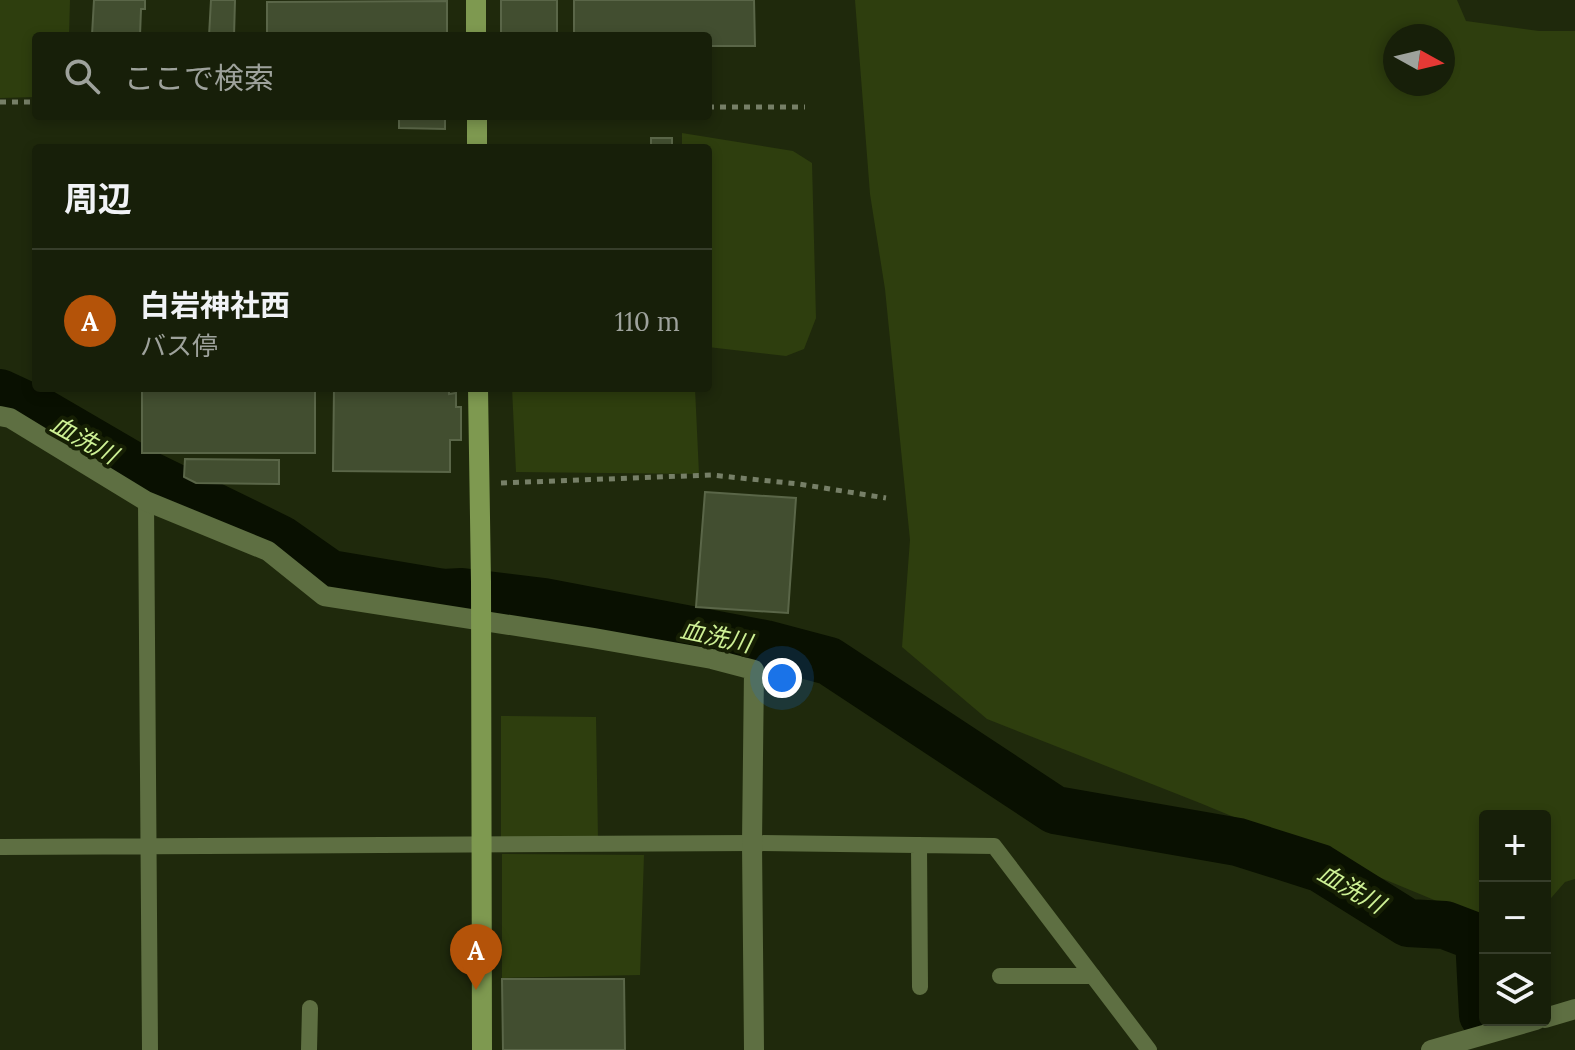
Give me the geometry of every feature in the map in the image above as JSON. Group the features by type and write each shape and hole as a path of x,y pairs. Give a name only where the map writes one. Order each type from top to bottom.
{"street":[{"path":"476,0 476,32"},
{"path":"477,120 477,144"},
{"path":"478,392 482,1050"},
{"path":"0,416 10,418 146,501 268,551 324,596 481,614 754,670 754,1050"},
{"path":"1551,1016 1575,1009"},
{"path":"1431,1050 1515,1026"}],"lane":[{"path":"146,501 150,1050"},
{"path":"0,847 752,843 994,846 1149,1050"},
{"path":"919,845 920,987"},
{"path":"1000,976 1093,976"},
{"path":"309,1050 310,1008"}],"path":[{"path":"0,102 32,102"},
{"path":"712,107 805,107"},
{"path":"478,484 711,475 799,484 886,498"}],"green space":[{"path":"0,0 70,0 69,32 32,32 32,97 0,98"},
{"path":"855,0 1457,0 1466,21 1539,31 1575,31 1575,879 1565,882 1551,898 1551,810 1479,810 1479,919 987,719 902,647 910,540 885,289 870,194"},
{"path":"682,133 793,151 812,163 816,318 804,349 786,356 712,347 712,144 682,144"},
{"path":"512,392 695,392 699,474 516,472"},
{"path":"501,716 596,717 598,840 501,840"},
{"path":"502,854 644,855 640,975 502,978"}],"building":[{"path":"94,0 145,0 145,9 141,9 140,32 92,32"},
{"path":"211,0 235,0 234,32 209,32"},
{"path":"501,0 557,0 557,32 501,32"},
{"path":"574,0 754,0 755,46 712,46 712,32 574,32"},
{"path":"447,1 447,32 267,32 267,2"},
{"path":"399,120 445,120 445,129 399,128"},
{"path":"651,138 672,138 672,144 651,144"},
{"path":"142,392 315,392 315,453 142,453"},
{"path":"334,392 456,393 456,407 461,407 461,440 450,440 450,472 333,471"},
{"path":"185,459 279,460 279,484 196,483 184,477"},
{"path":"705,492 796,498 788,613 696,607"},
{"path":"502,979 624,979 625,1050 503,1050"}],"waterway":[{"name":"血洗川","path":"0,393 41,412 149,475 280,539 330,574 443,593 462,592 544,602 765,644 829,661 1055,810 1238,842 1320,868 1408,923 1445,925 1479,938 1480,954"}],"place":[{"name":"白岩神社西","path":"476,990"}]}
